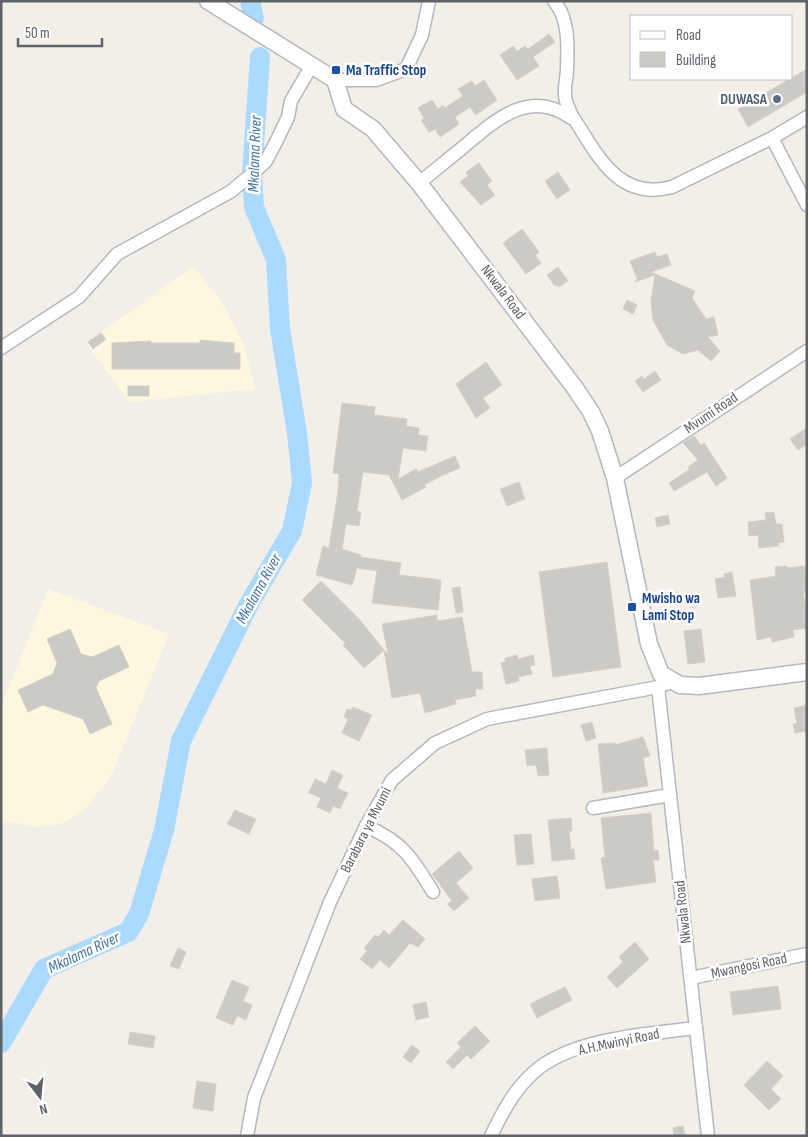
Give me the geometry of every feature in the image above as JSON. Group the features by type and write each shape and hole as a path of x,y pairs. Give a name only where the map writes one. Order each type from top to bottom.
{"street":[{"path":"208,1 283,50 335,80 376,80 406,69 422,35 429,1"},
{"path":"554,1 561,9 564,18 567,69 565,97 567,104 571,114 607,168 623,183 655,189 672,186 772,138 807,117"},
{"path":"1,348 78,297 117,254 230,192 252,174 266,161 288,117 291,101 312,65"},
{"name":"Nkwala Road","path":"335,80 344,109 373,128 419,183 580,396 600,432 615,478 649,644 664,682 670,795 708,1136"},
{"path":"419,183 478,133 507,113 523,107 544,106 562,111 572,118"},
{"path":"772,138 807,205"},
{"name":"Mvumi Road","path":"615,478 807,351"},
{"path":"664,682 699,686 807,672"},
{"name":"Barabara ya Mvumi","path":"247,1136 254,1098 330,902 366,826 392,780 436,743 487,719 664,682"},
{"path":"593,808 670,795"},
{"path":"366,826 388,835 414,861 433,892"},
{"name":"Mwangosi Road","path":"691,978 807,954"},
{"name":"A.H.Mwinyi Road","path":"491,1136 504,1108 533,1072 553,1059 583,1047 638,1036 696,1028"}],"shaded area":[{"path":"194,266 224,306 244,345 255,389 129,402 86,343"},
{"path":"48,589 169,634 112,774 86,809 61,824 32,827 1,820 1,707"}],"building":[{"path":"549,34 555,42 533,57 539,66 517,80 500,55 513,46 517,51 525,46 528,49"},
{"path":"807,69 807,92 748,127 738,109 788,80 793,80 793,77"},
{"path":"484,80 497,100 476,115 470,107 455,117 459,124 440,137 435,129 429,132 421,120 424,118 418,108 432,100 438,109 443,105 445,108 463,96 458,89 472,81 475,86"},
{"path":"479,163 492,181 487,185 495,195 481,205 460,182 468,176 466,172"},
{"path":"558,172 570,190 557,199 545,181"},
{"path":"522,229 539,252 535,255 541,263 526,274 503,243"},
{"path":"655,252 657,257 667,254 671,265 651,272 695,291 692,298 706,319 714,317 718,335 708,337 720,351 711,361 698,350 683,354 667,345 653,320 651,301 655,275 635,282 637,278 630,261"},
{"path":"558,267 568,281 559,287 555,286 547,275"},
{"path":"627,300 637,305 633,314 623,309"},
{"path":"101,333 106,339 93,349 88,342"},
{"path":"200,340 234,343 234,353 240,353 240,369 112,369 112,343 151,341 151,343 200,343"},
{"path":"486,362 502,385 483,398 490,408 476,418 456,384"},
{"path":"655,371 661,380 643,392 635,381 642,376 644,379"},
{"path":"128,386 149,386 149,396 128,396"},
{"path":"342,403 375,407 374,415 407,419 406,426 419,428 418,435 428,436 426,451 403,448 398,479 416,469 418,472 455,456 460,468 424,485 426,487 402,500 389,475 363,472 357,511 361,512 359,526 346,524 342,549 361,555 360,557 401,563 399,575 441,580 438,610 372,603 377,571 357,568 352,585 316,575 323,546 329,548 338,492 339,474 333,473"},
{"path":"807,428 807,444 798,450 790,439"},
{"path":"694,436 701,445 704,443 727,478 716,486 707,472 674,491 669,483 690,469 688,467 698,460 683,443"},
{"path":"519,482 525,499 507,506 500,489"},
{"path":"774,512 776,524 782,524 784,542 778,543 779,546 759,548 758,535 749,536 748,522 766,520 765,513"},
{"path":"668,515 670,524 657,527 655,518"},
{"path":"607,562 621,667 553,677 539,572"},
{"path":"787,566 787,568 805,566 807,592 803,593 807,611 807,628 793,630 794,637 772,642 771,637 757,640 750,580 776,576 775,567"},
{"path":"732,572 736,596 718,598 715,579 725,577 724,574"},
{"path":"321,581 359,619 384,650 364,668 343,645 345,643 302,600"},
{"path":"460,587 463,612 456,613 452,588"},
{"path":"437,615 437,621 462,617 472,672 482,672 483,689 475,689 476,696 455,700 456,704 425,713 420,693 392,698 384,650 388,654 382,624"},
{"path":"70,629 81,654 92,657 119,645 129,667 99,681 96,688 112,724 90,734 83,719 43,705 28,712 18,690 53,674 57,663 47,639"},
{"path":"701,629 705,662 688,664 684,631"},
{"path":"517,655 518,659 533,655 535,665 530,666 532,674 518,677 519,681 506,684 501,663 505,662 505,658"},
{"path":"807,705 807,731 795,733 793,724 797,723 794,708"},
{"path":"353,707 372,715 359,741 342,733 348,719 344,717 347,709 351,710"},
{"path":"592,722 596,738 586,741 581,725"},
{"path":"643,737 650,756 643,758 648,786 603,793 598,744 615,743 615,745"},
{"path":"547,748 549,775 538,776 536,765 527,766 525,750"},
{"path":"332,770 343,775 337,788 348,793 340,809 333,806 330,813 317,807 321,798 309,793 315,779 326,784"},
{"path":"235,810 256,819 249,834 227,824"},
{"path":"651,813 654,851 658,850 659,860 653,860 656,882 606,889 601,858 605,857 601,818"},
{"path":"571,818 572,831 569,831 571,850 574,849 575,859 552,861 548,820"},
{"path":"531,834 534,864 517,865 514,835"},
{"path":"459,851 473,868 456,883 469,898 454,911 447,904 452,901 432,874"},
{"path":"557,876 560,898 535,901 532,879"},
{"path":"403,920 425,939 418,947 410,943 389,968 380,960 372,969 360,959 367,951 364,948 375,935 378,937 384,930 389,935"},
{"path":"635,942 649,959 617,988 607,977 623,962 619,957"},
{"path":"178,948 186,952 179,969 170,966"},
{"path":"232,980 249,987 243,1001 252,1005 246,1020 237,1016 233,1025 216,1018"},
{"path":"778,986 781,1009 733,1015 730,992"},
{"path":"565,987 572,1000 537,1018 530,1004"},
{"path":"426,1002 429,1017 416,1020 413,1005"},
{"path":"475,1026 490,1041 471,1059 467,1055 453,1069 446,1062 461,1047 457,1043"},
{"path":"130,1032 155,1036 153,1048 128,1044"},
{"path":"412,1045 420,1051 411,1063 403,1057"},
{"path":"767,1061 783,1076 771,1089 781,1099 769,1110 744,1085"},
{"path":"197,1081 216,1084 213,1111 193,1108"},
{"path":"683,1126 685,1136 674,1136 673,1128"}],"waterway":[{"name":"Mkalama River","path":"250,1 254,18"},
{"name":"Mkalama River","path":"1,1043 44,969 128,932 139,914 164,830 181,741 249,604 292,531 302,483 297,433 280,329 276,260 254,207 252,174 260,57"}],"place":[{"name":"Ma Traffic Stop","path":"336,70"},
{"name":"DUWASA","path":"777,99"},
{"name":"Mwisho wa Lami Stop","path":"632,607"}]}
